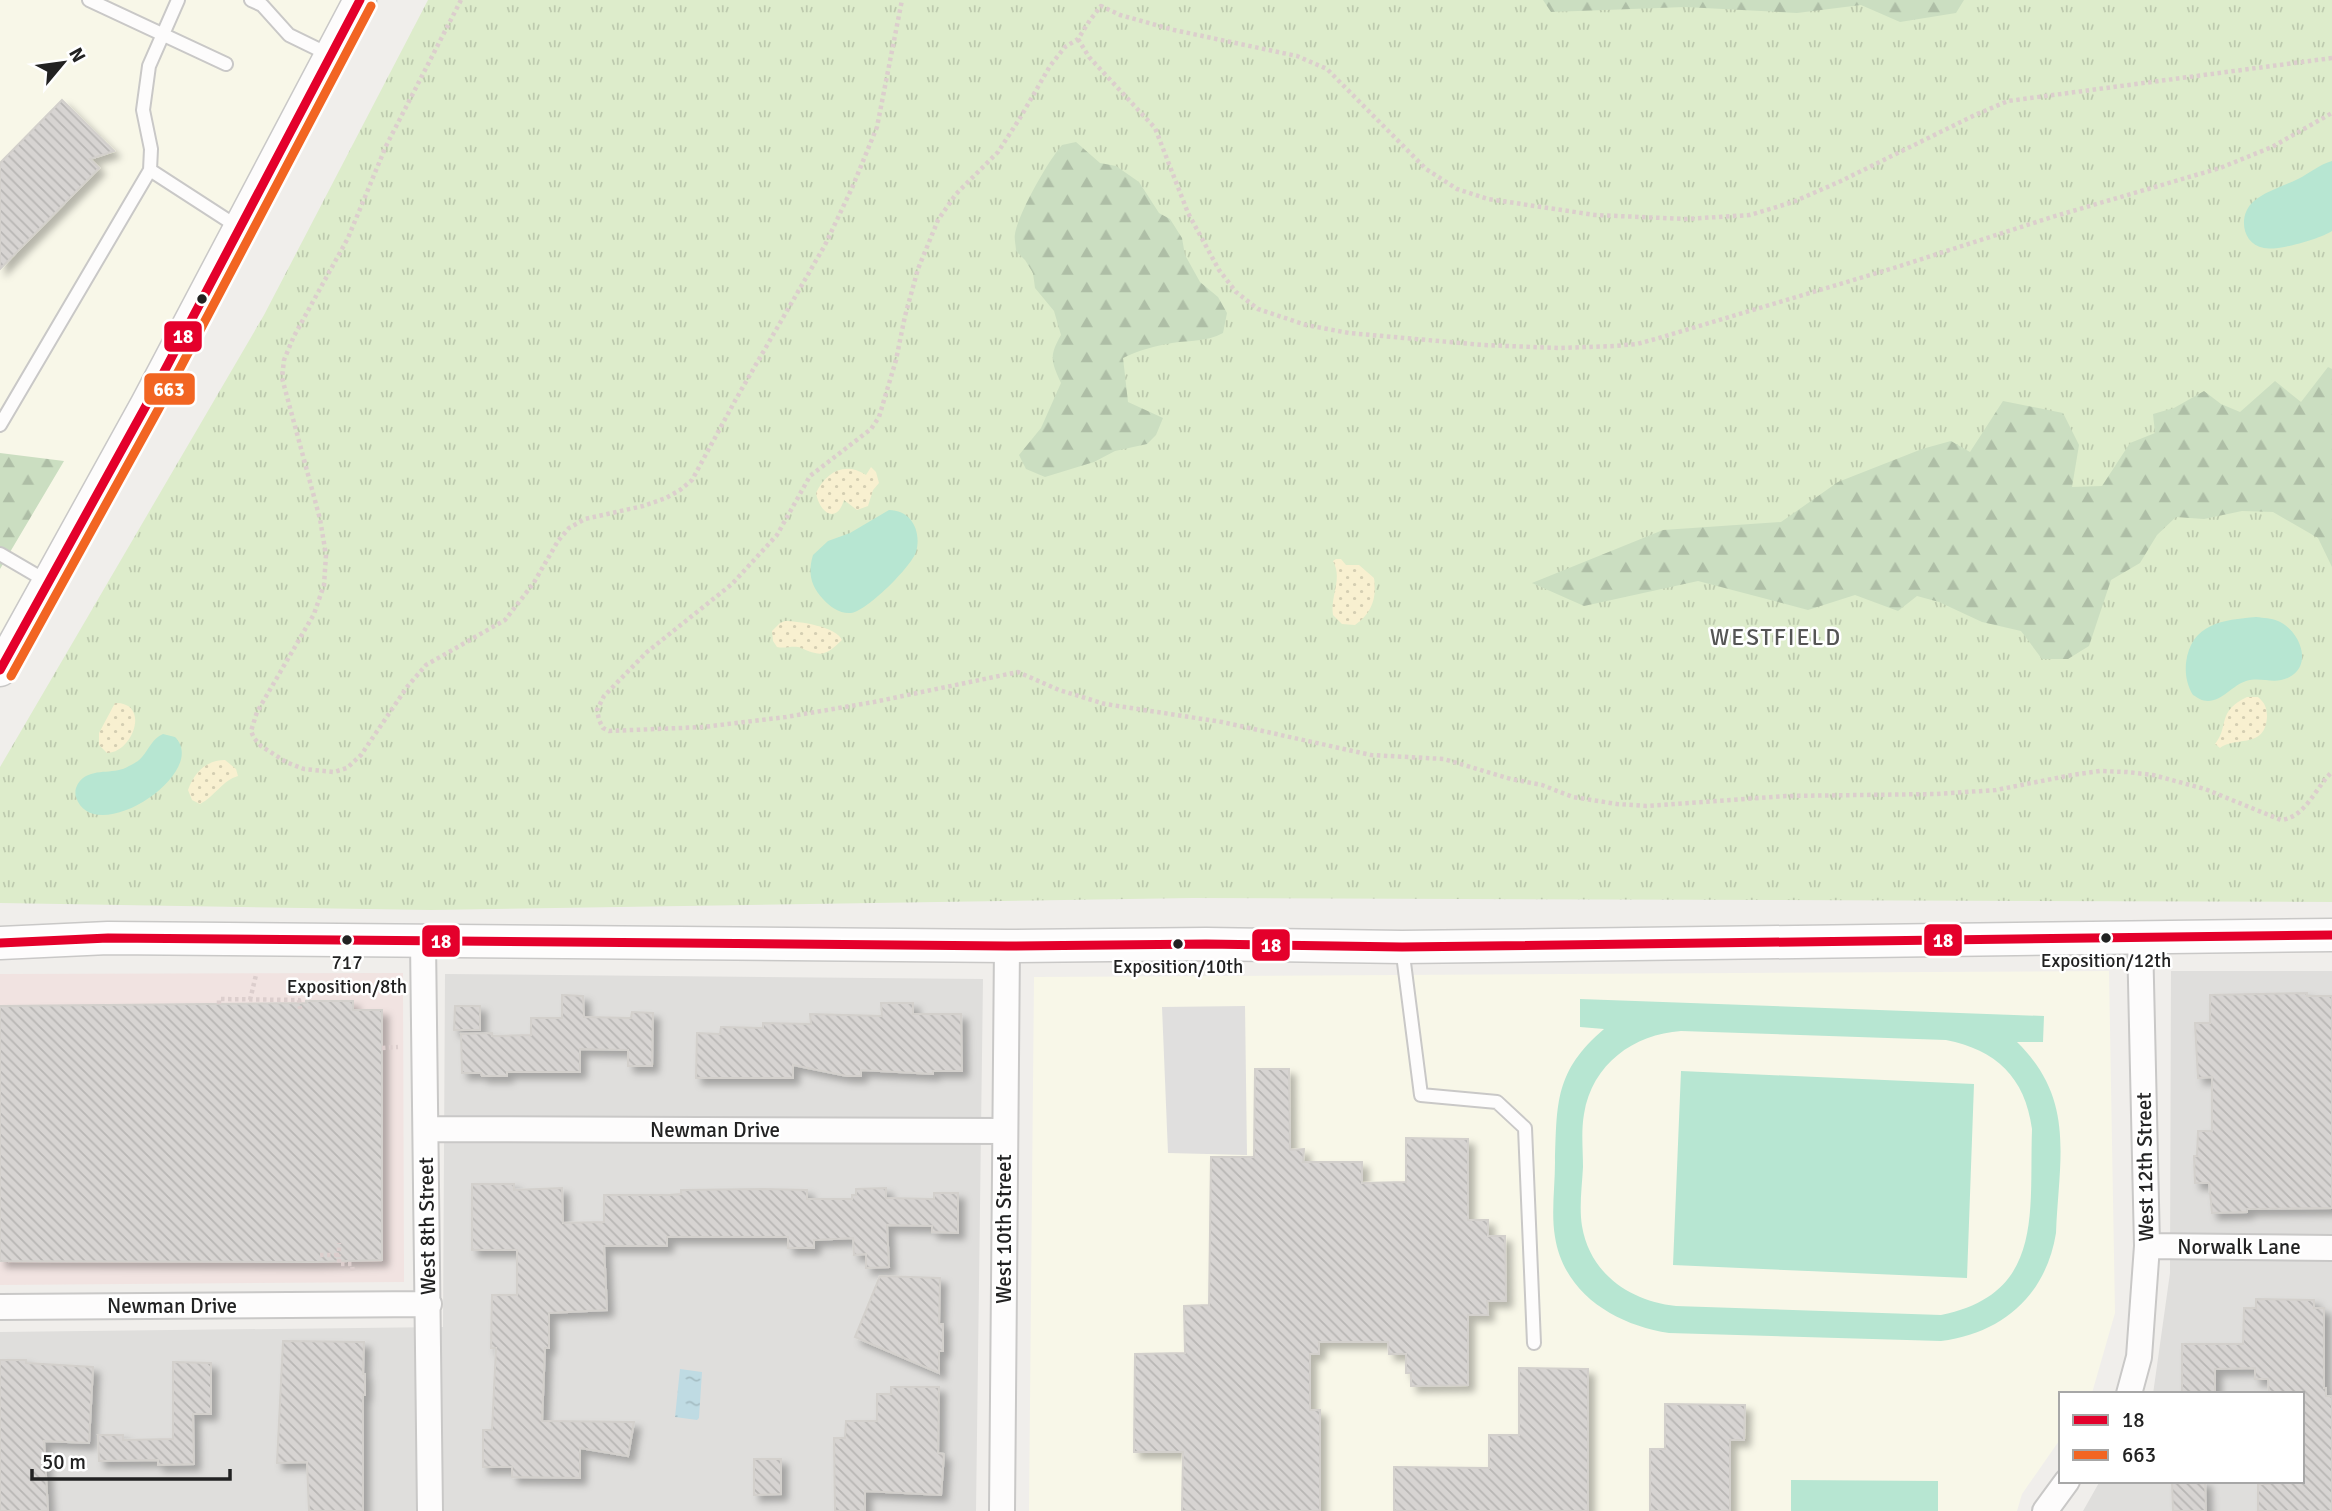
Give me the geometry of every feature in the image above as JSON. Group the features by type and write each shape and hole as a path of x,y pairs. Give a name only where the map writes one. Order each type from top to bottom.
{"street":[{"path":"0,670 147,404 360,0"},
{"path":"0,943 108,938 1402,947 2332,935"},
{"name":"West 12th Street","path":"2130,1392 2139,1357 2147,1246 2140,938"},
{"name":"West 8th Street","path":"423,942 430,1511"},
{"name":"West 10th Street","path":"1002,1511 1007,946"},
{"name":"Newman Drive","path":"425,1129 1005,1132"},
{"name":"Norwalk Lane","path":"2147,1246 2332,1248"},
{"name":"Newman Drive","path":"0,1307 429,1304"},
{"path":"2045,1511 2066,1483"}],"lane":[{"path":"89,0 226,64"},
{"path":"0,425 150,170 151,149 143,110 149,66 178,0"},
{"path":"260,2 289,35 331,55"},
{"path":"150,170 240,229"},
{"path":"0,554 49,583"},
{"path":"1402,947 1421,1095 1497,1102 1525,1128 1534,1343"}],"path":[{"path":"461,0 386,146 348,238 294,335 284,360 282,378 320,519 326,555 324,585 314,614 257,712 251,730 261,747 304,769 334,772 347,768 361,755 426,666 494,628 515,610 569,528 585,519 666,498 692,480 825,245 852,188 877,127 902,0"},
{"path":"1098,0 1101,6 1120,15 1174,30 1297,56 1327,69 1426,169 1457,189 1488,199 1595,215 1686,219 1750,215 1793,202 2008,101 2332,58"},
{"path":"1101,6 1078,39 1065,47 1050,66 998,152 956,194 937,220 915,280 879,417 871,429 810,477 777,536 732,584 647,652 604,696 597,710 598,720 603,728 609,732 622,732 743,723 874,702 1018,671 1059,690 1105,704 1222,722 1371,755 1444,759 1573,797 1617,804 1646,806 1786,796 1972,792 2072,775 2127,772 2174,780 2205,789 2281,820 2291,819 2298,813 2332,772"},
{"path":"1078,39 1090,57 1155,128 1188,213 1219,270 1236,292 1258,309 1306,325 1349,333 1483,345 1558,348 1614,346 1659,338 2220,168 2272,148 2332,113"},
{"path":"250,1000 256,975"},
{"path":"219,1004 219,999 299,1000 300,1009"},
{"path":"382,1048 398,1047"},
{"path":"320,1255 339,1255 339,1243"},
{"path":"340,1259 339,1264 352,1264 353,1274"}],"shaded area":[{"path":"0,0 360,0 0,670"},
{"path":"2109,971 2115,1313 2092,1392 2059,1392 2059,1441 2022,1494 2017,1511 1029,1511 1034,977"},
{"path":"2171,971 2332,971 2332,1511 2083,1511 2099,1483 2304,1483 2304,1392 2153,1392 2170,1273"},
{"path":"403,973 404,1282 0,1285 0,974"},
{"path":"445,974 983,979 976,1511 0,1511 0,1332 443,1327"},
{"path":"1245,1006 1247,1155 1168,1153 1162,1007"}],"green space":[{"path":"428,0 2332,0 2332,902 1193,898 431,910 0,903 0,767 264,315"},
{"path":"1543,0 1964,0 1956,13 1900,22 1861,5 1797,13 1685,7 1551,12"},
{"path":"1076,142 1100,163 1116,166 1139,182 1159,213 1170,219 1182,238 1185,255 1200,282 1218,297 1227,313 1223,333 1217,336 1159,345 1123,358 1128,402 1163,418 1156,435 1147,444 1115,451 1094,462 1045,477 1026,469 1019,455 1041,428 1061,383 1053,359 1061,335 1054,311 1035,288 1033,273 1016,251 1015,236 1027,201 1049,163 1062,145"},
{"path":"2332,161 2332,231 2309,241 2279,248 2264,248 2250,241 2244,221 2254,201"},
{"path":"2328,367 2332,369 2332,567 2318,538 2273,512 2242,511 2204,519 2176,517 2157,535 2140,563 2111,580 2089,646 2068,659 2042,659 2021,631 1982,622 1939,602 1917,596 1898,611 1855,595 1808,610 1698,581 1584,606 1532,583 1663,530 1781,522 1838,482 1922,449 1951,441 1970,452 2003,401 2063,413 2079,445 2072,487 2102,486 2130,443 2155,433 2153,414 2174,408 2204,391 2221,404 2240,412 2275,381 2301,402"},
{"path":"0,453 64,461 0,569"},
{"path":"889,510 903,514 913,523 917,537 916,552 906,568 867,605 851,613 835,609 823,599 813,583 813,555 828,541 850,533"},
{"path":"2256,617 2278,621 2291,631 2302,653 2299,668 2282,680 2246,681 2213,700 2204,700 2193,695 2186,676 2186,663 2194,639 2210,626 2221,622"},
{"path":"163,734 175,737 182,752 177,769 164,786 124,811 104,815 87,811 75,794 81,780 94,773 124,769 141,758"},
{"path":"1580,999 2044,1016 2043,1042 2017,1042 2036,1064 2048,1086 2060,1131 2056,1233 2043,1275 2032,1292 2002,1320 1963,1337 1941,1341 1669,1333 1630,1323 1612,1314 1581,1290 1569,1275 1560,1257 1555,1237 1553,1209 1558,1105 1567,1074 1576,1059 1604,1029 1580,1027","holes":["1681,1031 1946,1040 1980,1051 2005,1069 2023,1095 2032,1129 2031,1190 2024,1245 2015,1269 1999,1289 1975,1304 1941,1315 1676,1306 1659,1303 1628,1291 1603,1271 1594,1258 1586,1243 1581,1219 1584,1114 1596,1080 1618,1055 1632,1045 1664,1033"]},
{"path":"1681,1071 1974,1084 1967,1278 1673,1265"},
{"path":"1791,1480 1938,1481 1938,1511 1791,1511"}],"sand":[{"path":"871,467 876,472 879,483 873,490 868,506 857,510 844,500 837,512 833,514 825,511 816,493 825,479 844,469 866,475"},
{"path":"1341,559 1346,565 1359,565 1374,578 1372,604 1366,615 1355,625 1342,624 1333,615 1337,574 1333,561"},
{"path":"785,621 825,628 839,635 842,640 819,654 798,647 777,647 772,631"},
{"path":"2247,697 2258,697 2264,704 2267,714 2265,727 2255,738 2220,748 2215,744 2227,713"},
{"path":"115,703 126,705 133,710 134,728 124,745 107,753 99,745 99,733"},
{"path":"225,760 236,769 238,776 200,804 192,800 188,790 197,773 212,762"}],"water":[{"path":"680,1369 702,1372 697,1420 675,1417"}],"building":[{"path":"62,100 114,151 90,159 99,168 0,269 0,163"},
{"path":"2307,993 2307,996 2332,996 2332,1208 2247,1209 2247,1212 2212,1213 2209,1183 2195,1183 2194,1156 2197,1156 2198,1131 2212,1131 2212,1077 2198,1078 2195,1023 2210,1023 2210,995"},
{"path":"562,995 583,996 584,1017 631,1018 632,1012 653,1013 652,1066 628,1066 628,1050 580,1049 580,1072 507,1072 507,1076 462,1073 461,1034 531,1035 531,1018 562,1018"},
{"path":"353,1001 353,1010 382,1010 382,1260 0,1261 0,1006"},
{"path":"881,1003 913,1003 913,1014 961,1014 962,1071 933,1071 933,1074 861,1070 861,1076 847,1076 793,1065 793,1078 696,1078 697,1033 720,1034 721,1027 763,1028 763,1023 811,1024 810,1014 882,1016"},
{"path":"455,1006 480,1006 480,1030 454,1030"},
{"path":"1255,1069 1289,1069 1290,1150 1304,1149 1303,1162 1362,1162 1362,1183 1406,1182 1406,1138 1468,1139 1468,1220 1488,1220 1488,1236 1505,1236 1506,1301 1487,1301 1488,1315 1468,1315 1468,1385 1411,1386 1411,1373 1406,1373 1406,1354 1389,1354 1388,1342 1319,1342 1319,1354 1310,1354 1310,1410 1320,1410 1320,1511 1182,1511 1183,1452 1134,1452 1135,1354 1185,1353 1184,1306 1209,1305 1211,1157 1254,1157"},
{"path":"472,1184 514,1184 514,1190 562,1188 563,1223 604,1222 604,1195 669,1195 681,1194 681,1190 763,1189 807,1190 807,1199 852,1199 852,1195 856,1195 856,1189 886,1188 886,1198 934,1199 934,1193 958,1193 958,1233 932,1232 932,1226 887,1225 889,1267 866,1268 866,1254 854,1255 853,1238 814,1240 814,1248 788,1248 788,1237 667,1237 667,1246 604,1246 607,1310 549,1313 549,1348 545,1348 542,1421 634,1422 628,1456 580,1448 580,1478 512,1477 512,1467 483,1467 483,1430 492,1430 496,1348 491,1348 492,1295 517,1295 517,1250 472,1250"},
{"path":"880,1276 940,1278 939,1324 943,1324 943,1351 939,1351 939,1373 855,1337"},
{"path":"2256,1299 2314,1300 2314,1308 2324,1308 2324,1388 2326,1396 2332,1396 2332,1511 2258,1511 2258,1484 2304,1483 2304,1392 2269,1392 2268,1379 2255,1379 2255,1368 2215,1369 2215,1392 2182,1392 2182,1344 2243,1344 2244,1308 2256,1308"},
{"path":"283,1341 364,1342 363,1511 309,1511 307,1462 277,1463"},
{"path":"0,1360 93,1367 89,1443 44,1441 48,1511 0,1511"},
{"path":"173,1362 211,1363 211,1414 193,1414 194,1464 158,1465 158,1460 99,1461 98,1435 123,1435 123,1440 173,1439"},
{"path":"1519,1368 1588,1369 1588,1511 1394,1511 1394,1467 1489,1468 1489,1435 1519,1435"},
{"path":"891,1387 939,1387 938,1453 944,1454 941,1495 865,1491 865,1511 835,1511 834,1438 845,1438 846,1421 877,1421 877,1394 891,1394"},
{"path":"1665,1404 1745,1405 1744,1440 1730,1440 1730,1511 1650,1511 1650,1449 1665,1449"},
{"path":"754,1459 781,1459 781,1494 754,1495"},
{"path":"2172,1483 2205,1483 2206,1511 2173,1511"}],"transit line":[{"name":"18","path":"0,670 147,404 360,0"},
{"name":"663","path":"11,676 158,410 371,6"},
{"name":"18","path":"0,943 108,938 1402,947 2332,935"}],"place":[{"name":"Exposition/12th","path":"2106,938"},
{"name":"717 Exposition/8th","path":"347,940"},
{"name":"Exposition/10th","path":"1178,944"}],"district":[{"name":"WESTFIELD","path":"1776,637"}]}
